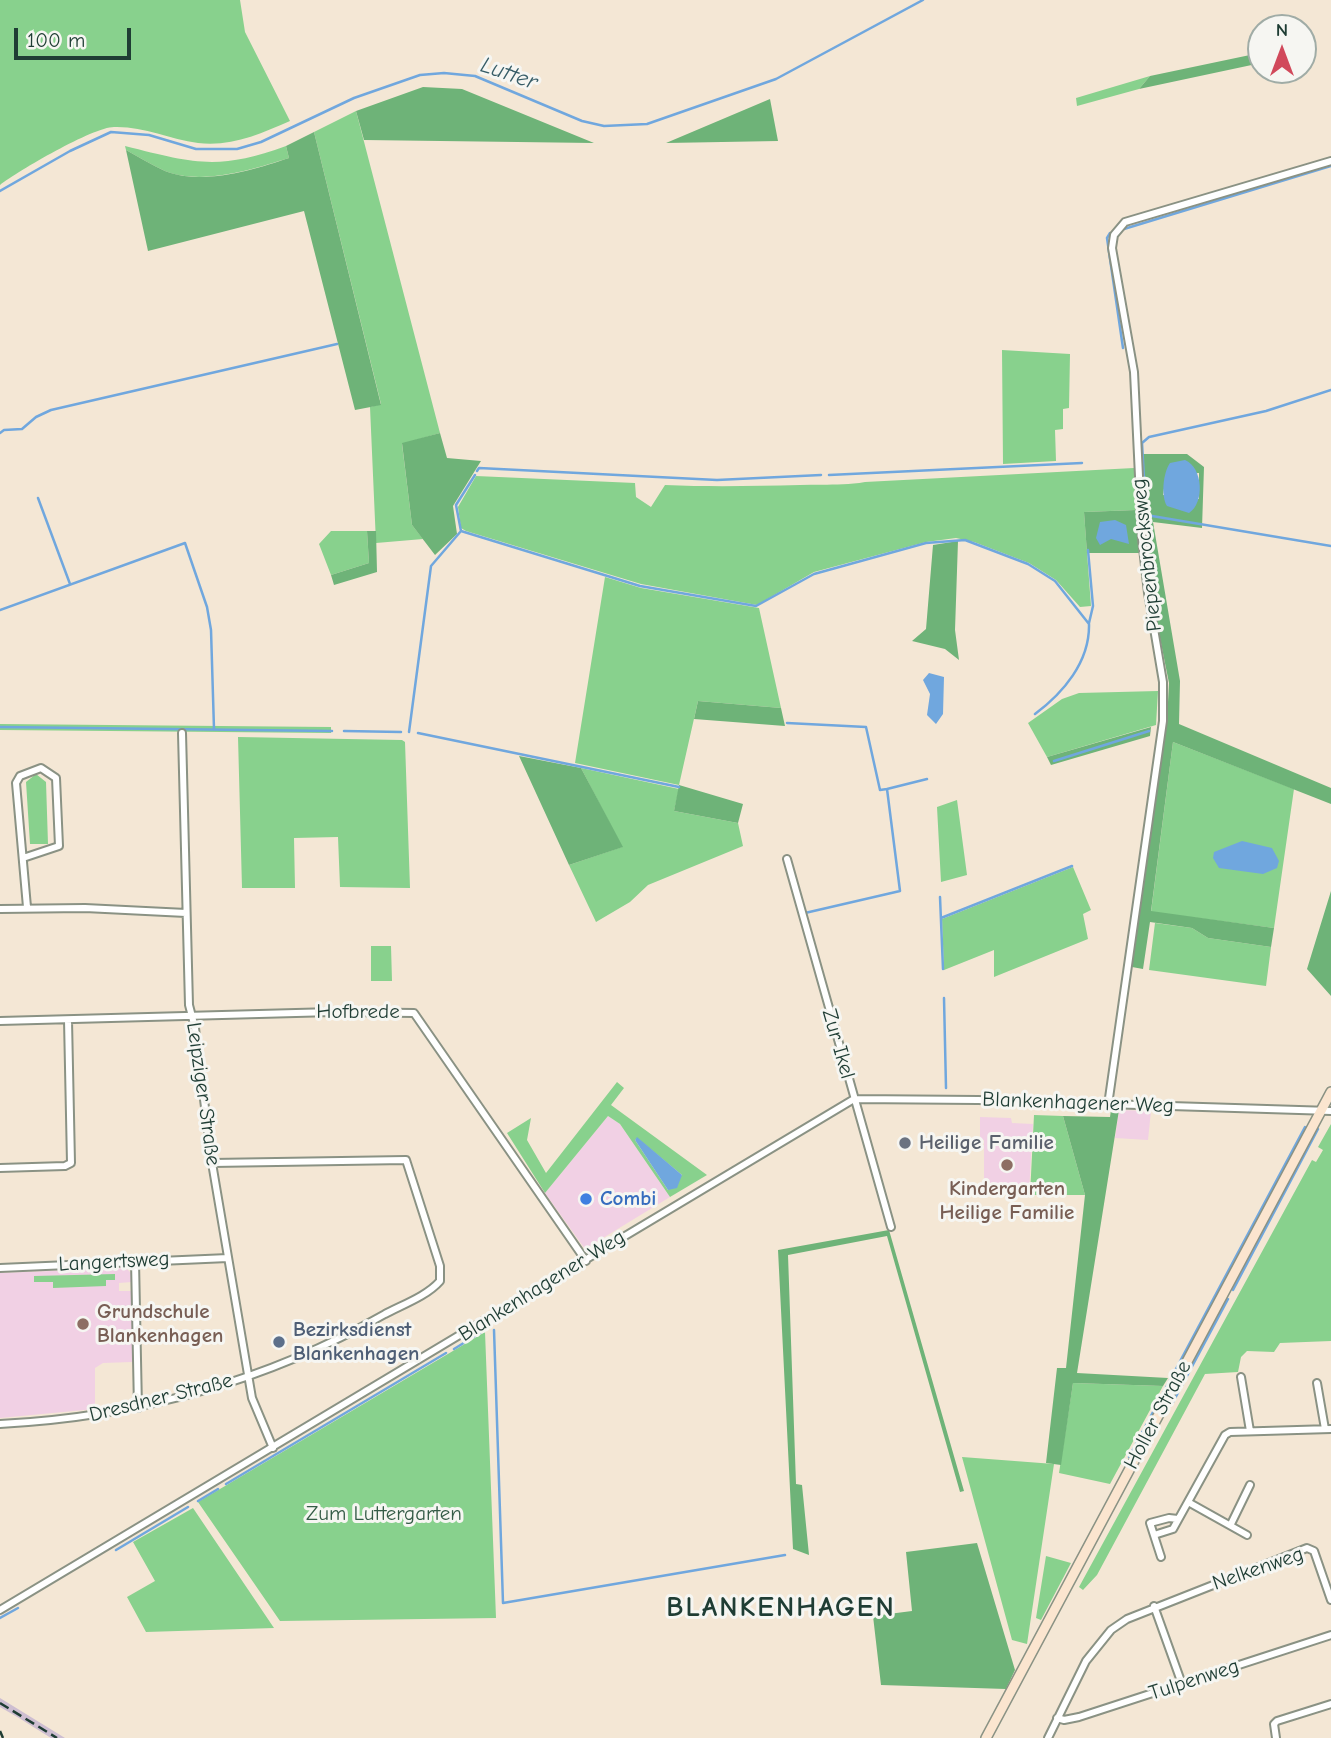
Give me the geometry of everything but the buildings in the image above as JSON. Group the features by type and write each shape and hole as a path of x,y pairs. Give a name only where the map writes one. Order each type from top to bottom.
{"street":[{"name":"Piepenbrocksweg","path":"1108,1105 1163,721 1163,682 1142,539 1134,372 1112,248 1114,235 1125,222 1331,161"},
{"name":"Leipziger Straße","path":"182,733 189,1004 212,1163 248,1376 254,1406 273,1448"},
{"path":"23,858 59,846 56,778 41,768 20,776 16,783 27,907"},
{"name":"Zur Ikel","path":"787,859 891,1227"},
{"path":"0,909 27,907 187,913"},
{"name":"Hofbrede","path":"0,1021 192,1015 414,1013 586,1261"},
{"path":"0,1168 65,1166 71,1163 68,1020"},
{"name":"Holler Straße","path":"986,1738 1326,1111 1331,1092"},
{"name":"Blankenhagener Weg","path":"0,1610 586,1261 619,1237 854,1099 907,1098 1326,1111"},
{"name":"Dresdner Straße","path":"0,1424 67,1420 138,1408 194,1394 248,1376 335,1342 436,1285 442,1275 406,1160 212,1163"},
{"name":"Langertsweg","path":"0,1268 228,1258"},
{"path":"135,1261 138,1408"},
{"path":"1241,1377 1250,1431"},
{"path":"1154,1535 1173,1529 1225,1435 1230,1432 1328,1429 1317,1383"},
{"path":"1231,1524 1250,1485"},
{"path":"1188,1502 1247,1535"},
{"path":"1161,1557 1150,1523 1169,1517 1178,1519"},
{"name":"Nelkenweg","path":"1048,1738 1093,1650 1127,1619 1154,1606 1307,1548 1314,1551 1331,1600"},
{"path":"1154,1606 1182,1684"},
{"name":"Tulpenweg","path":"1056,1718 1064,1720 1079,1717 1331,1634"},
{"path":"1276,1738 1276,1721 1331,1704"}],"shaded area":[{"path":"1119,1110 1151,1111 1148,1140 1115,1138"},
{"path":"608,1116 620,1124 670,1197 585,1249 545,1193"},
{"name":"Kindergarten Heilige Familie","path":"980,1117 1011,1118 1012,1123 1033,1124 1029,1192 984,1190 984,1140 980,1139"},
{"name":"Grundschule Blankenhagen","path":"126,1268 132,1274 132,1282 119,1283 119,1291 132,1291 132,1362 103,1363 95,1368 95,1409 0,1418 0,1273"},
{"path":"0,1698 65,1738 51,1738 0,1707"}],"green space":[{"path":"0,0 240,0 245,32 290,121 245,138 210,144 125,127 104,129 56,151 0,185"},
{"path":"1247,56 1247,66 1139,89 1150,76"},
{"path":"1150,76 1139,89 1077,106 1076,98"},
{"path":"423,87 462,89 594,143 364,140 356,111"},
{"path":"770,99 778,141 666,143"},
{"path":"356,111 440,433 402,444 412,525 423,539 376,543 370,407 381,404 314,132"},
{"path":"314,132 381,405 355,410 304,211 148,251 126,150 165,171 211,177 289,158 286,146"},
{"path":"125,146 169,157 206,162 242,159 286,146 289,158 228,174 195,177 165,171 126,150"},
{"path":"1002,350 1070,354 1069,408 1063,409 1063,429 1055,430 1056,461 1003,464"},
{"path":"440,433 447,458 481,461 453,506 457,534 435,555 412,525 402,443"},
{"path":"1141,454 1187,454 1204,467 1202,528 1153,522 1180,681 1179,724 1331,788 1331,804 1173,742 1151,911 1274,928 1271,947 1208,938 1192,928 1150,922 1143,969 1132,967 1167,721 1169,683 1151,593","holes":["1199,473 1199,499 1163,495 1166,475"]},
{"path":"1134,468 1136,510 1084,512 1091,606 1080,607 1056,580 1029,563 956,538 926,542 814,572 757,605 641,584 466,531 461,528 458,507 476,476 635,483 636,497 651,507 665,485 840,484"},
{"path":"1136,510 1139,553 1087,553 1084,512"},
{"path":"331,531 367,531 369,563 331,575 319,544"},
{"path":"367,531 376,531 377,572 334,585 331,575 369,563"},
{"path":"958,541 955,630 959,660 945,649 912,641 926,629 933,545"},
{"path":"605,577 641,588 759,608 781,708 698,701 679,785 575,763"},
{"path":"1158,691 1156,725 1047,757 1028,723 1062,699 1079,693"},
{"path":"698,701 781,708 785,726 694,719"},
{"path":"0,724 331,727 331,733 0,730"},
{"path":"1151,727 1150,736 1051,765 1047,757"},
{"path":"238,737 405,742 410,888 340,887 338,837 294,838 295,888 242,888"},
{"path":"1173,742 1294,789 1274,928 1151,912"},
{"path":"519,756 581,768 623,847 569,865"},
{"path":"581,768 679,789 674,811 738,823 743,846 648,885 630,902 596,922 569,865 622,847"},
{"path":"36,774 46,782 48,844 30,844 26,782"},
{"path":"679,785 743,804 738,823 674,811"},
{"path":"957,800 967,875 941,882 937,807"},
{"path":"1073,867 1091,910 1083,914 1088,939 994,977 994,950 944,970 942,919"},
{"path":"1331,891 1331,996 1307,969"},
{"path":"1155,923 1192,928 1208,938 1271,947 1266,986 1149,970"},
{"path":"371,946 391,946 392,981 371,981"},
{"path":"617,1082 624,1088 611,1105 707,1175 670,1197 620,1124 608,1116 545,1193 507,1133 531,1118 527,1140 546,1173","holes":["637,1138 682,1175 668,1190 635,1140"]},
{"path":"1111,1110 1119,1110 1077,1373 1168,1378 1163,1386 1073,1383 1061,1465 1046,1463 1057,1368 1066,1368 1085,1195 1063,1116 1110,1117"},
{"path":"1034,1115 1063,1116 1085,1195 1030,1195"},
{"path":"1331,1124 1331,1341 1280,1343 1274,1352 1247,1351 1241,1357 1238,1372 1205,1374 1097,1575 1083,1590 1079,1587 1312,1160 1316,1162 1323,1150 1318,1147"},
{"path":"889,1230 964,1491 960,1492 887,1236 788,1255 796,1484 802,1485 809,1555 793,1549 778,1250"},
{"path":"115,1274 115,1280 106,1280 106,1286 53,1288 53,1282 34,1282 34,1276"},
{"name":"Zum Luttergarten","path":"485,1332 496,1618 280,1621 198,1502"},
{"path":"1073,1383 1163,1386 1110,1484 1059,1473"},
{"path":"962,1457 1054,1464 1027,1644 1012,1640"},
{"path":"193,1508 274,1628 146,1632 127,1597 155,1581 133,1542"},
{"path":"977,1543 1015,1670 1006,1689 881,1685 873,1616 912,1611 906,1552"},
{"path":"1046,1556 1071,1563 1041,1620 1036,1618"}],"water":[{"path":"1185,460 1195,470 1200,485 1198,501 1189,513 1167,506 1163,491 1164,478 1170,463"},
{"path":"1115,520 1126,525 1129,544 1111,539 1100,545 1096,538 1100,522"},
{"path":"929,673 944,677 943,714 936,724 927,715 930,694 923,680"},
{"path":"1242,841 1272,848 1279,861 1277,868 1263,874 1219,868 1213,858 1214,852"},
{"path":"637,1137 682,1175 677,1188 668,1190 635,1140"}],"waterway":[{"name":"Lutter","path":"0,191 70,151 111,132 149,135 196,149 237,149 261,142 354,98 420,75 444,73 475,76 582,121 604,126 647,124 776,79 923,0"},
{"path":"1124,229 1331,166"},
{"path":"1110,233 1107,238 1123,348"},
{"path":"0,433 4,430 22,429 36,417 51,410 337,344"},
{"path":"1331,390 1266,411 1149,437 1142,443 1146,515 1331,546"},
{"path":"829,475 1082,463"},
{"path":"477,471 479,468 717,480 821,475"},
{"path":"461,531 456,505 475,475"},
{"path":"38,498 70,584"},
{"path":"461,531 640,586 756,606 814,574 926,543 965,540 1028,564 1055,581 1089,624 1080,664 1065,686 1035,714"},
{"path":"409,732 431,566 461,531"},
{"path":"0,610 185,543 207,607 211,630 214,729"},
{"path":"1088,550 1093,606 1089,623"},
{"path":"787,723 866,727 880,790 887,789"},
{"path":"0,727 332,731"},
{"path":"344,731 401,732"},
{"path":"1054,761 1149,731"},
{"path":"418,733 679,787"},
{"path":"805,913 900,891 887,789 927,779"},
{"path":"941,918 1072,866"},
{"path":"940,897 943,969"},
{"path":"944,998 946,1088"},
{"path":"838,1030 854,1084"},
{"path":"1129,1457 1305,1127"},
{"path":"1233,1290 1318,1129"},
{"path":"1172,1404 1228,1299"},
{"path":"494,1330 503,1603 785,1555"},
{"path":"454,1349 483,1331"},
{"path":"226,1484 446,1353"},
{"path":"198,1501 218,1489"},
{"path":"116,1550 188,1507"},
{"path":"0,1618 18,1608"}],"railway":[{"path":"0,1703 57,1738"},
{"path":"0,1731 3,1738"}],"place":[{"name":"Heilige Familie","path":"905,1143"},
{"name":"Kindergarten Heilige Familie","path":"1007,1165"},
{"name":"Combi","path":"586,1199"},
{"name":"Grundschule Blankenhagen","path":"83,1324"},
{"name":"Bezirksdienst Blankenhagen","path":"279,1342"}],"district":[{"name":"BLANKENHAGEN","path":"781,1608"}]}
